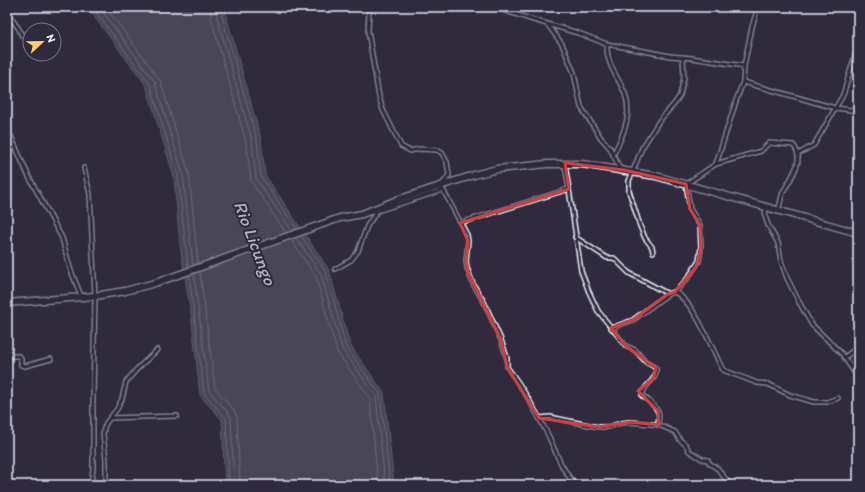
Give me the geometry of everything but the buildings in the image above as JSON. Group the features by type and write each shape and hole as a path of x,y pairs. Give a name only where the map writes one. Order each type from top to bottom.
{"highway":[{"path":"8,303 95,296 125,291 155,283 340,218 362,214 397,200 442,188 474,175 497,169 525,165 565,163 582,164 656,176 858,233"}],"street":[{"path":"335,269 351,260 358,251 367,226 377,211 442,188 448,175 447,162 442,153 437,150 410,150 401,146 383,110 379,97 368,31 369,13 372,7"},
{"path":"494,7 578,33 607,44 657,54 744,66"},
{"path":"504,10 511,7"},
{"path":"716,164 743,82 744,66 752,27 758,7"},
{"path":"7,12 22,36"},
{"path":"547,24 562,44 574,73 581,107 613,155 620,169"},
{"path":"607,44 611,68 625,91 629,115 627,124 613,155"},
{"path":"798,154 814,145 843,95 858,45"},
{"path":"653,252 652,247 645,238 640,226 629,191 629,181 642,148 659,121 675,103 680,94 681,84 684,78 683,57"},
{"path":"743,82 835,108 858,111"},
{"path":"7,139 10,134 28,175 62,238 70,268 81,296"},
{"path":"611,328 633,320 668,294 675,292 696,267 701,248 700,225 690,209 686,184 716,164 761,151 769,143 793,145 798,154 798,164 783,193 778,211"},
{"path":"565,163 575,237 585,283 598,311 626,346 635,350 646,362 656,368 656,375 650,383 644,387 642,395 649,400 658,411 659,425"},
{"path":"84,168 90,194 95,296 92,399 93,469 91,485"},
{"path":"442,188 468,241 466,261 468,272 476,290 484,302 500,340 507,358 507,366 539,418 555,449 558,461 568,478 576,485"},
{"path":"460,224 569,189"},
{"path":"766,207 768,225 778,243 781,261 787,278 799,302 812,325 845,357 858,378"},
{"path":"575,237 607,258 614,258 629,273 668,294"},
{"path":"7,240 7,280"},
{"path":"7,286 8,303"},
{"path":"675,292 684,300 697,318 723,370 757,383 768,384 790,396 814,402 827,402 838,398"},
{"path":"845,357 858,347"},
{"path":"106,485 106,460 103,434 106,423 122,399 126,382 137,368 157,350"},
{"path":"7,356 19,356 21,358 22,365 25,366 51,359"},
{"path":"110,418 177,416"},
{"path":"539,418 550,417 598,427 609,427 631,422 659,425 675,432 689,451 702,459 708,460 709,463 718,469 730,485"}],"highlighted area":[{"path":"565,163 624,170 686,184 690,209 700,225 701,248 696,267 675,292 668,294 633,320 611,328 626,346 656,368 653,379 638,391 658,411 659,425 631,422 598,427 539,418 507,367 501,340 468,272 466,261 468,241 460,223 569,189"}],"water":[{"name":"Rio Licungo","path":"87,7 226,7 226,15 261,139 265,175 329,270 350,345 384,393 394,485 225,485 222,420 200,395 192,321 180,245 174,177 146,85"}]}
